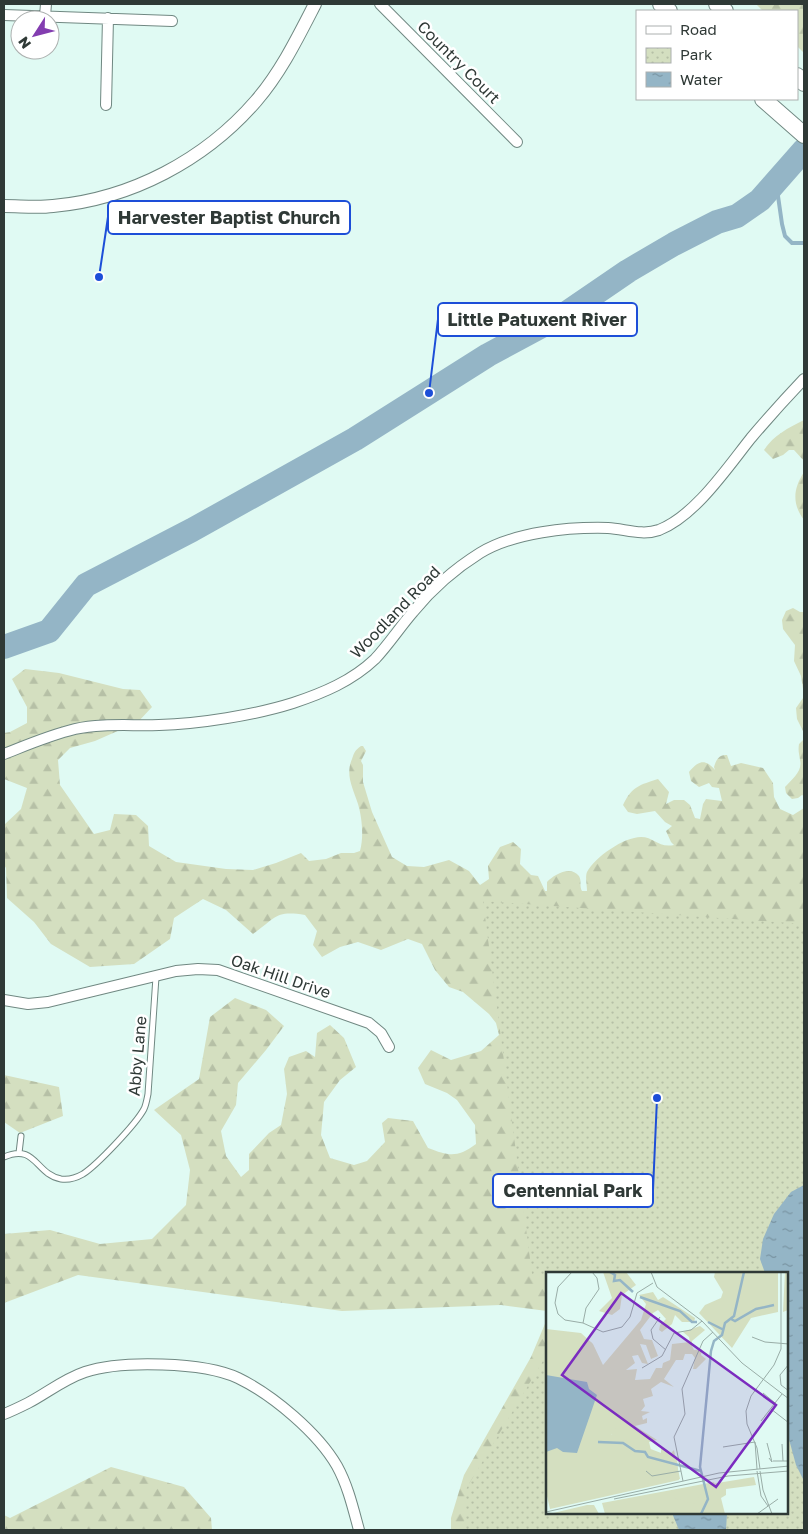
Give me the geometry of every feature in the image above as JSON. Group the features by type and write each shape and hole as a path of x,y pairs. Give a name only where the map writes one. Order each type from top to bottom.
{"main road":[{"path":"764,100 804,136"}],"street":[{"path":"4,206 52,206 94,199 137,186 193,158 234,124 257,100 292,48 315,4"},
{"name":"Country Court","path":"380,4 517,142"},
{"path":"60,16 172,21"},
{"path":"106,105 108,18"},
{"name":"Woodland Road","path":"4,754 76,729 168,725 239,715 291,704 338,686 374,659 415,609 458,568 482,552 525,536 562,529 611,528 644,533 658,530 671,524 684,515 706,494 752,437 804,379"},
{"name":"Oak Hill Drive","path":"4,1000 28,1004 48,1002 176,971 218,970 240,976 369,1023 381,1033 390,1047"},
{"path":"4,1414 84,1372 110,1366 166,1365 212,1369 238,1378 261,1392 286,1409 320,1440 344,1479 359,1530"}],"lane":[{"name":"Abby Lane","path":"19,1153 26,1154 53,1176 62,1179 74,1178 83,1174 97,1163 137,1119 144,1108 148,1094 156,976"},
{"path":"4,1157 19,1153 21,1136"}],"green space":[{"path":"756,4 804,4 804,53 798,47 798,10 762,10"},
{"path":"804,420 804,461 794,450 789,450 773,459 764,450 777,436"},
{"path":"804,472 804,520 797,508 795,496 800,478"},
{"path":"793,608 804,612 804,733 797,719 796,708 803,698 803,689 801,676 794,661 795,645 783,629 782,620 786,611"},
{"path":"25,669 59,673 123,689 140,690 152,707 138,722 95,741 70,748 58,760 60,785 94,834 110,830 114,814 136,815 148,826 149,846 176,862 226,869 253,870 301,853 309,861 326,859 341,853 360,851 362,840 361,821 349,771 354,753 361,746 366,751 361,761 363,765 363,782 372,812 392,857 407,866 424,867 449,860 469,871 480,885 489,879 488,866 500,847 513,842 521,849 520,864 531,875 538,876 545,891 547,891 547,882 562,872 571,871 579,876 582,891 587,891 586,874 591,866 603,854 627,840 645,837 660,844 674,845 666,831 672,826 665,822 655,811 637,814 628,812 623,805 637,787 658,779 669,792 666,804 674,800 684,800 690,805 695,818 700,819 706,799 722,801 719,788 712,787 709,783 699,787 691,781 689,772 695,765 705,762 715,770 714,767 718,758 722,755 727,755 731,766 741,763 763,768 773,783 774,797 780,809 793,815 804,808 804,1103 546,1272 546,1311 501,1305 342,1311 78,1275 4,1303 4,1234 50,1230 100,1244 152,1239 186,1205 190,1170 181,1135 154,1110 199,1079 210,1017 235,998 266,1010 284,1026 238,1083 236,1105 221,1131 226,1156 241,1177 249,1170 249,1154 269,1133 281,1125 287,1094 284,1069 289,1057 306,1051 315,1057 317,1033 330,1025 344,1038 356,1067 340,1080 324,1102 321,1135 330,1158 354,1165 367,1161 385,1142 382,1123 388,1118 413,1121 428,1148 442,1153 458,1154 476,1144 475,1125 457,1100 447,1093 425,1084 418,1068 431,1050 451,1060 481,1051 499,1035 496,1023 489,1014 463,992 449,987 435,970 422,944 408,939 381,950 358,942 340,947 322,957 313,945 317,931 305,915 281,915 253,934 226,910 203,899 174,918 170,939 134,964 90,967 51,944 34,922 7,898 6,868 4,865 4,825 21,809 27,788 4,779 4,733 27,723 27,707 12,679"},
{"path":"804,739 804,796 792,799 786,793 785,787 800,768 799,744"},
{"path":"483,901 804,924 804,1530 464,1530 466,1489 546,1356 546,1514 788,1514 788,1272 546,1272 546,1276 532,1274"},
{"path":"4,1075 59,1087 63,1116 20,1133 4,1122"},
{"path":"546,1321 546,1514 671,1530 451,1530 451,1518 464,1475 531,1357"},
{"path":"111,1467 184,1487 211,1518 212,1530 4,1530 4,1515 10,1518"}],"water":[{"path":"804,1185 804,1481 796,1465 788,1436 788,1272 765,1272 760,1259 763,1239 774,1214 791,1192"},
{"path":"672,1514 727,1514 726,1530 679,1530"}],"waterway":[{"path":"4,647 49,631 86,585 192,530 355,439 488,355 568,312 628,271 674,244 717,222 737,216 760,200 804,150"},
{"path":"780,177 778,196 785,236 792,243 804,243"}],"place":[{"name":"Harvester Baptist Church","path":"99,277"},
{"name":"Little Patuxent River","path":"429,393"},
{"name":"Centennial Park","path":"657,1098"}]}
